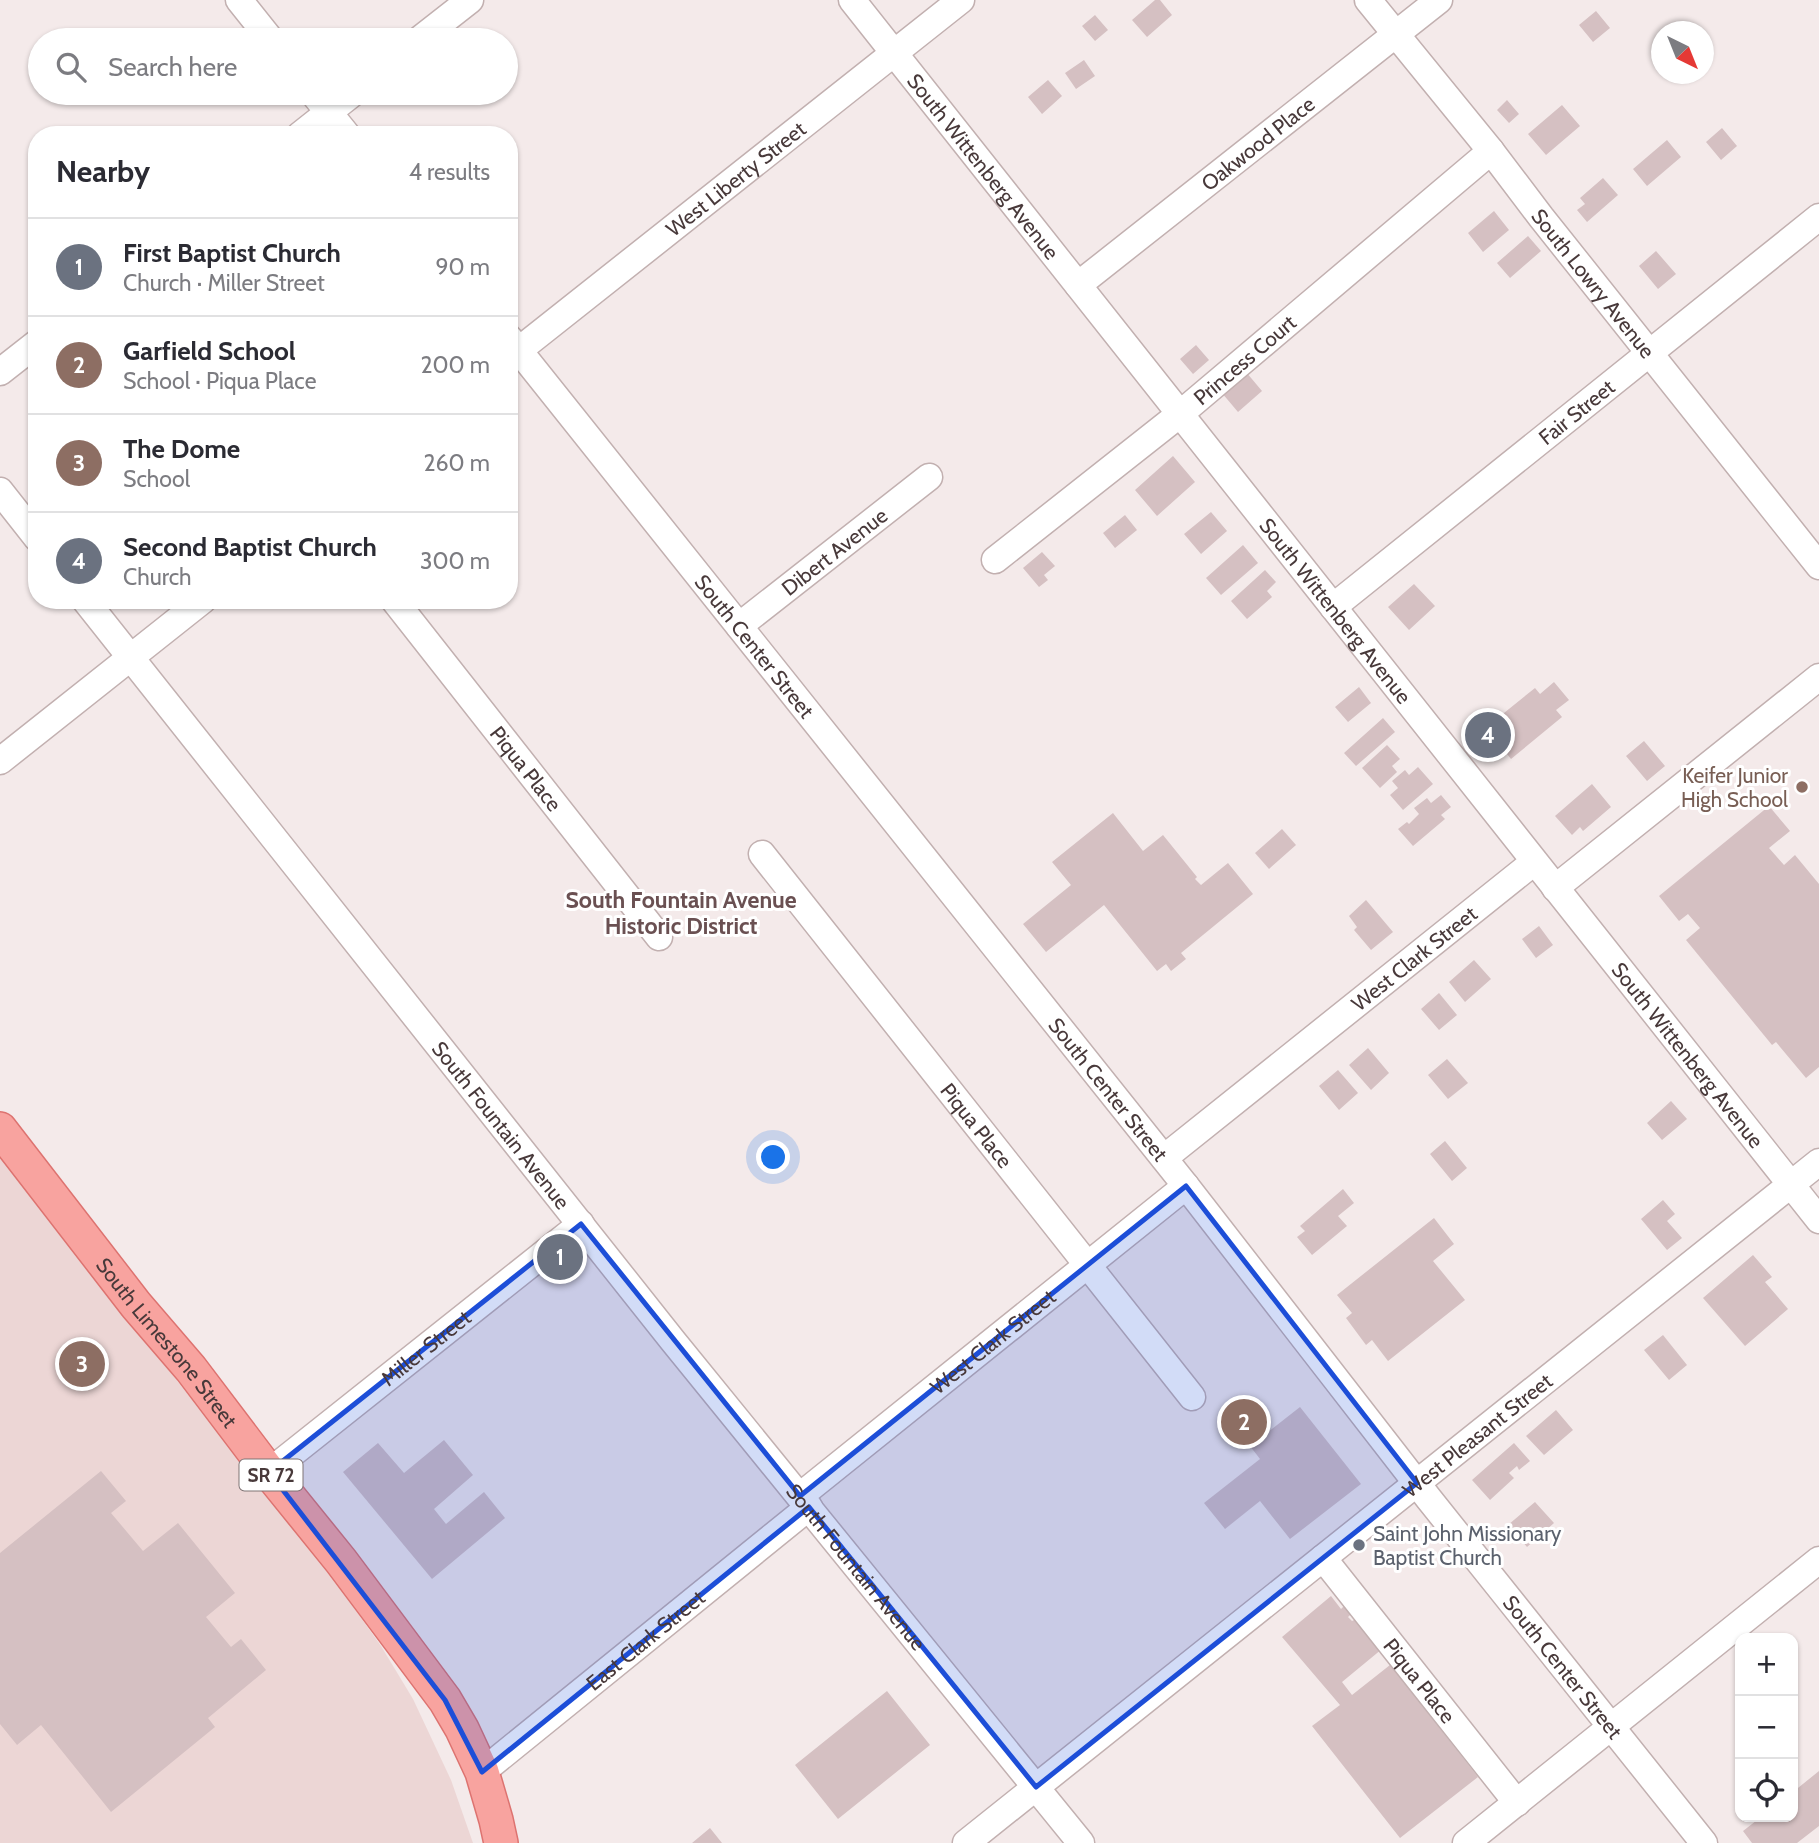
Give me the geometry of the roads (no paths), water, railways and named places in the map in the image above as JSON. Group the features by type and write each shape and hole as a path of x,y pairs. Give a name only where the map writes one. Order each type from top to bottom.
{"main road":[{"name":"South Limestone Street","path":"0,1129 128,1295 191,1369 341,1561 445,1700 482,1773 500,1843"}],"street":[{"path":"239,0 261,28"},
{"path":"434,28 470,0"},
{"name":"South Wittenberg Avenue","path":"852,0 1819,1220"},
{"name":"West Liberty Street","path":"518,344 961,0"},
{"name":"South Lowry Avenue","path":"1368,0 1819,566"},
{"name":"Oakwood Place","path":"1078,285 1439,0"},
{"path":"306,126 319,105"},
{"path":"323,105 340,126"},
{"name":"Princess Court","path":"995,560 1180,414 1491,151"},
{"name":"Fair Street","path":"1333,607 1819,218"},
{"path":"0,372 28,350"},
{"name":"South Center Street","path":"518,356 739,626 1164,1158 1417,1483 1703,1843"},
{"name":"Dibert Avenue","path":"739,626 929,477"},
{"path":"0,491 28,527"},
{"name":"South Fountain Avenue","path":"92,609 673,1341 1082,1843"},
{"path":"0,761 192,609"},
{"name":"Piqua Place","path":"401,609 659,937"},
{"path":"1555,888 1819,677"},
{"name":"Piqua Place","path":"762,854 1192,1396"},
{"name":"West Clark Street","path":"1164,1158 1534,862"},
{"name":"West Pleasant Street","path":"966,1843 1819,1161"},
{"name":"West Clark Street","path":"804,1501 1186,1186"},
{"name":"Miller Street","path":"269,1472 581,1224"},
{"name":"East Clark Street","path":"482,1773 804,1501"},
{"name":"Piqua Place","path":"1323,1558 1517,1802"},
{"path":"1466,1843 1819,1560"}],"place":[{"name":"Second Baptist Church","path":"1488,735"},
{"name":"Keifer Junior High School","path":"1802,787"},
{"name":"First Baptist Church","path":"560,1257"},
{"name":"The Dome","path":"82,1364"},
{"name":"Garfield School","path":"1244,1422"},
{"name":"Saint John Missionary Baptist Church","path":"1359,1545"}],"district":[{"name":"South Fountain Avenue Historic District","path":"681,913"}]}
